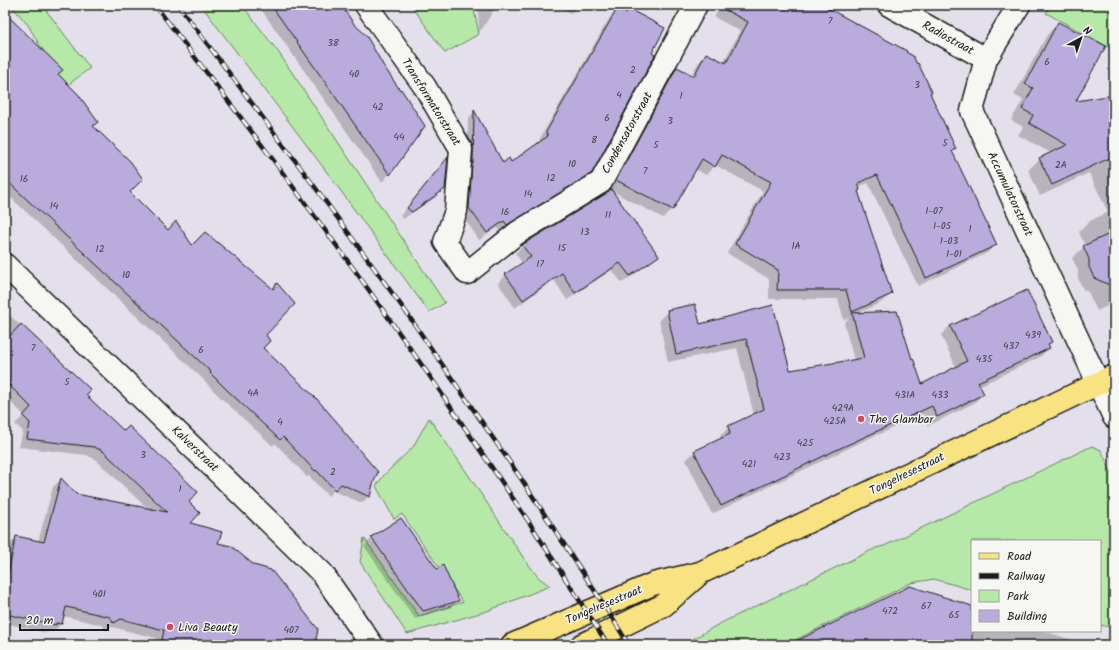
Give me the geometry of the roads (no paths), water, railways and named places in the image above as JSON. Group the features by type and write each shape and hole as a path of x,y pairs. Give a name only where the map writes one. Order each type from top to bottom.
{"main road":[{"name":"Tongelresestraat","path":"512,645 653,584 700,573 1106,379"},
{"name":"Tongelresestraat","path":"582,645 664,605 700,573"}],"street":[{"name":"Transformatorstraat","path":"366,5 425,87 461,148 456,212 445,242 467,273"},
{"name":"Condensatorstraat","path":"467,273 517,233 601,182 696,5"},
{"name":"Radiostraat","path":"889,5 986,59"},
{"name":"Accumulatorstraat","path":"1019,5 986,59 972,111 1106,379 1114,417"},
{"name":"Kalverstraat","path":"5,265 322,573 372,645"}],"railway":[{"path":"155,5 274,161 356,272 431,378 529,522 608,645"},
{"path":"178,5 315,187 406,312 522,480 629,645"}],"place":[{"name":"The Glambar","path":"861,419"},
{"name":"Liva Beauty","path":"170,627"}]}
